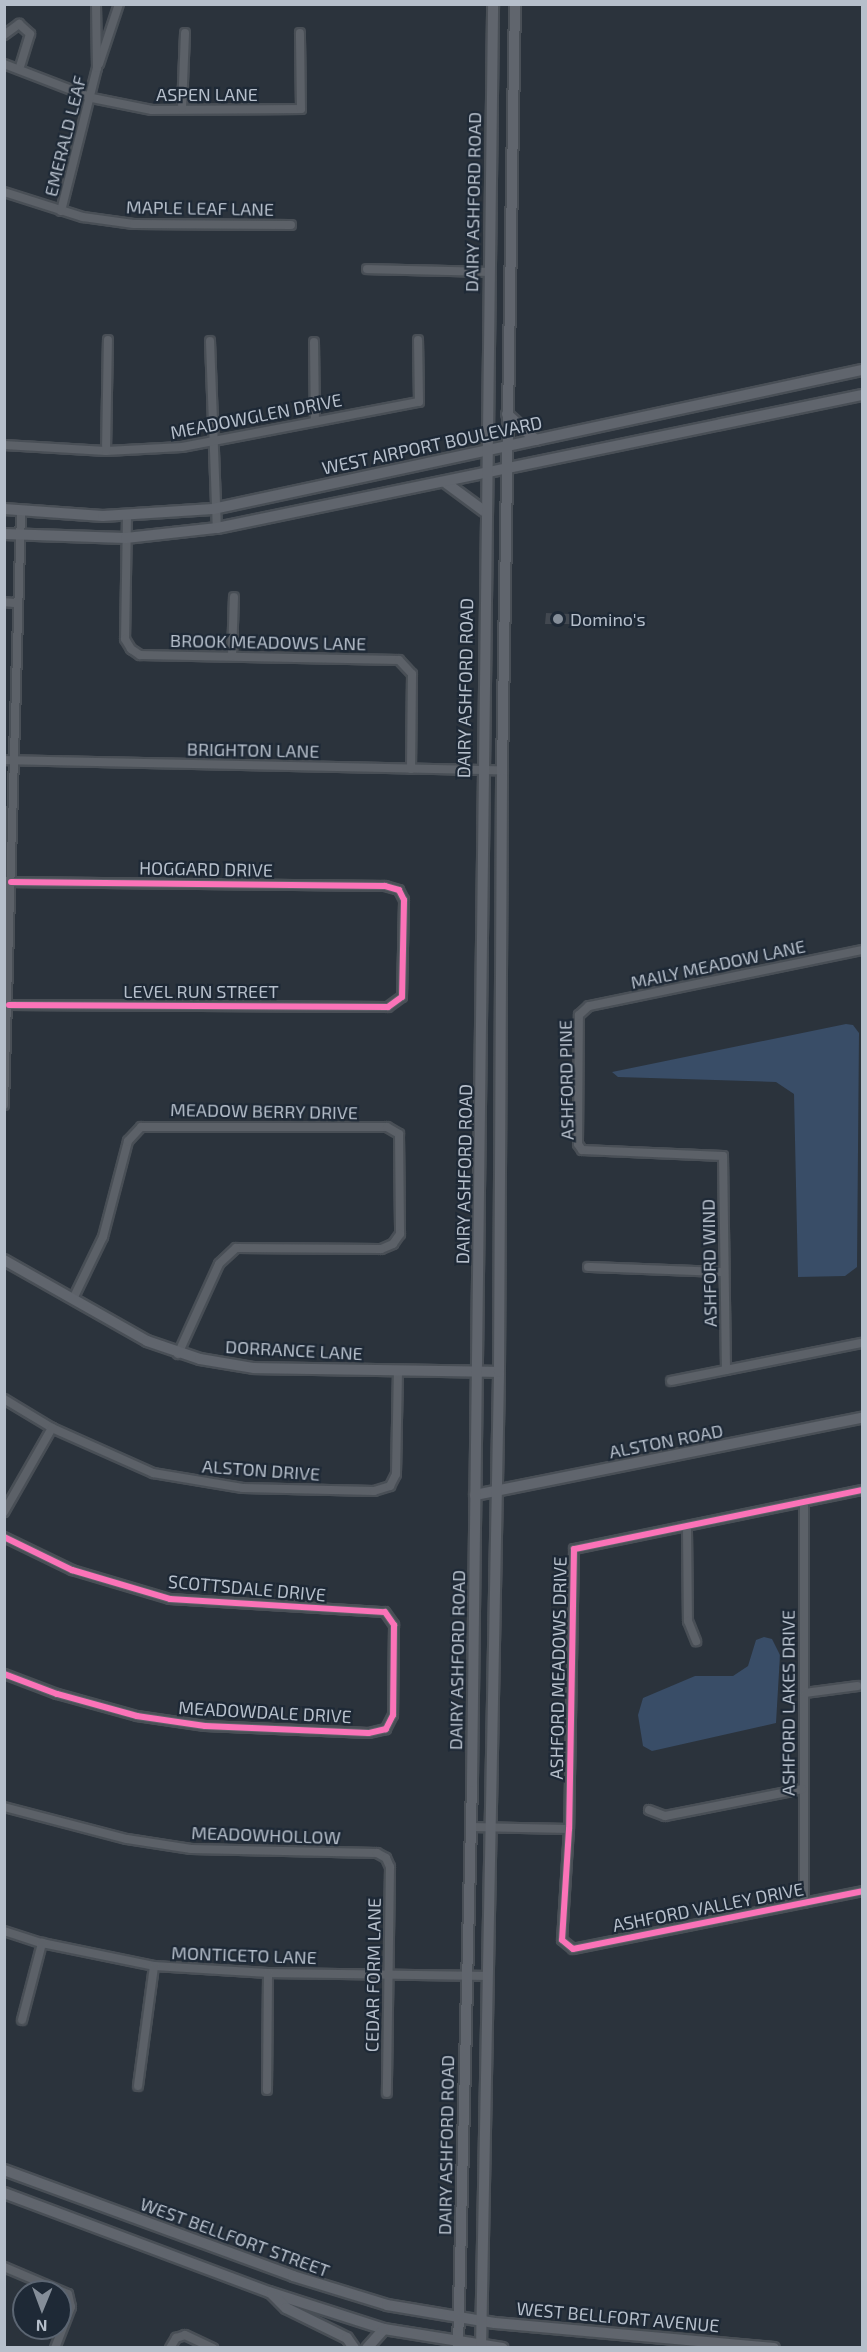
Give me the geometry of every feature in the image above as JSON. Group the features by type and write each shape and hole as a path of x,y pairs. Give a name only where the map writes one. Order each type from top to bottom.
{"main road":[{"name":"DAIRY ASHFORD ROAD","path":"458,2345 471,1827 476,1496 482,1086 481,770 484,475 493,4"},
{"name":"DAIRY ASHFORD ROAD","path":"481,2347 499,1372 502,770 515,4"},
{"name":"WEST AIRPORT BOULEVARD","path":"4,509 21,512 127,515 213,509 862,370"},
{"path":"4,534 126,538 217,528 446,483 862,395"},
{"path":"507,414 536,440"},
{"path":"446,483 484,511"},
{"path":"482,1086 502,1086"},
{"name":"DORRANCE LANE","path":"4,1260 178,1354 254,1368 499,1372"},
{"name":"ALSTON ROAD","path":"476,1496 862,1418"},
{"path":"463,2148 484,2149"},
{"name":"WEST BELLFORT STREET","path":"4,2170 324,2287 459,2319"},
{"path":"28,2202 34,2181"},
{"path":"4,2193 269,2292 384,2329 458,2345 502,2348"},
{"path":"206,2268 213,2248"},
{"path":"269,2292 286,2308 347,2338 354,2348"},
{"name":"WEST BELLFORT AVENUE","path":"459,2319 774,2348"},
{"path":"367,2348 384,2329"},
{"path":"648,2336 648,2348"}],"street":[{"name":"EMERALD LEAF","path":"96,4 98,68"},
{"name":"EMERALD LEAF","path":"61,211 98,68 118,4"},
{"path":"4,35 19,24 30,34 19,69"},
{"path":"182,108 185,33"},
{"name":"ASPEN LANE","path":"4,64 92,98 152,110 301,109 300,33"},
{"name":"MAPLE LEAF LANE","path":"4,192 61,211 134,224 291,225"},
{"path":"366,269 488,272"},
{"name":"MEADOWGLEN DRIVE","path":"4,445 106,451 212,443 315,420 419,402 418,339"},
{"path":"106,451 108,340"},
{"path":"210,340 213,509 217,528"},
{"path":"314,342 315,420"},
{"path":"4,1105 9,1005 11,882 9,760 21,512"},
{"path":"126,538 127,515"},
{"name":"BROOK MEADOWS LANE","path":"126,538 125,639 131,649 140,655 389,658 405,665 412,683 411,769"},
{"path":"231,656 234,597"},
{"path":"4,602 16,603"},
{"name":"BRIGHTON LANE","path":"9,760 502,770"},
{"name":"HOGGARD DRIVE","path":"11,882 385,886 399,890 404,900 402,997 393,1005"},
{"name":"MAILY MEADOW LANE","path":"581,1011 862,950"},
{"name":"LEVEL RUN STREET","path":"9,1005 393,1005"},
{"name":"ASHFORD PINE","path":"581,1011 578,1144 582,1149 723,1156"},
{"name":"MEADOW BERRY DRIVE","path":"73,1299 103,1237 133,1132 150,1125 396,1131 402,1143 400,1234 393,1244 381,1249 236,1248 219,1264 178,1354"},
{"name":"ASHFORD WIND","path":"723,1156 726,1370"},
{"path":"588,1267 724,1272"},
{"path":"671,1381 862,1343"},
{"name":"ALSTON DRIVE","path":"4,1399 52,1428 153,1473 198,1483 362,1490 390,1486 396,1474 398,1371"},
{"path":"4,1512 52,1428"},
{"name":"ASHFORD MEADOWS DRIVE","path":"570,1828 574,1549 687,1529 862,1490"},
{"name":"ASHFORD LAKES DRIVE","path":"804,1503 805,1693 802,1790 804,1903"},
{"path":"687,1529 688,1622 696,1641"},
{"name":"SCOTTSDALE DRIVE","path":"4,1537 72,1570 170,1599 390,1615 394,1625 393,1715 386,1729"},
{"name":"MEADOWDALE DRIVE","path":"4,1674 57,1694 164,1721 242,1729 368,1733 386,1729"},
{"path":"805,1693 858,1686"},
{"path":"649,1810 665,1816 802,1790"},
{"name":"MEADOWHOLLOW","path":"4,1807 127,1839 191,1848 377,1853 386,1858"},
{"path":"471,1827 570,1828"},
{"name":"ASHFORD VALLEY DRIVE","path":"570,1828 562,1940 573,1949 862,1891"},
{"name":"CEDAR FORM LANE","path":"386,1858 390,1867 387,2093"},
{"name":"MONTICETO LANE","path":"4,1931 42,1943 154,1966 268,1973 487,1976"},
{"path":"22,2020 42,1943"},
{"path":"138,2086 154,1966"},
{"path":"267,2090 268,1973"},
{"path":"4,2267 63,2288 70,2300 55,2348"},
{"path":"170,2348 176,2338 190,2335 213,2348"}],"water":[{"path":"846,1024 853,1025 859,1033 857,1267 845,1276 798,1277 794,1094 776,1082 618,1077 612,1072"},
{"path":"764,1637 772,1639 780,1655 776,1723 652,1751 643,1746 638,1715 643,1698 695,1676 733,1676 748,1666 756,1640"}],"building":[{"name":"Domino's","path":"546,613 570,614 570,624 545,624"}],"cycle path":[{"path":"9,1005 388,1007 402,997 404,900 399,890 385,886 11,882"},
{"path":"862,1490 574,1549 569,1829 562,1940 573,1949 862,1891"},
{"path":"4,1537 72,1570 170,1599 385,1612 394,1625 393,1715 386,1729 368,1733 205,1726 137,1716 57,1694 4,1674"}],"place":[{"name":"Domino's","path":"558,619"}]}
